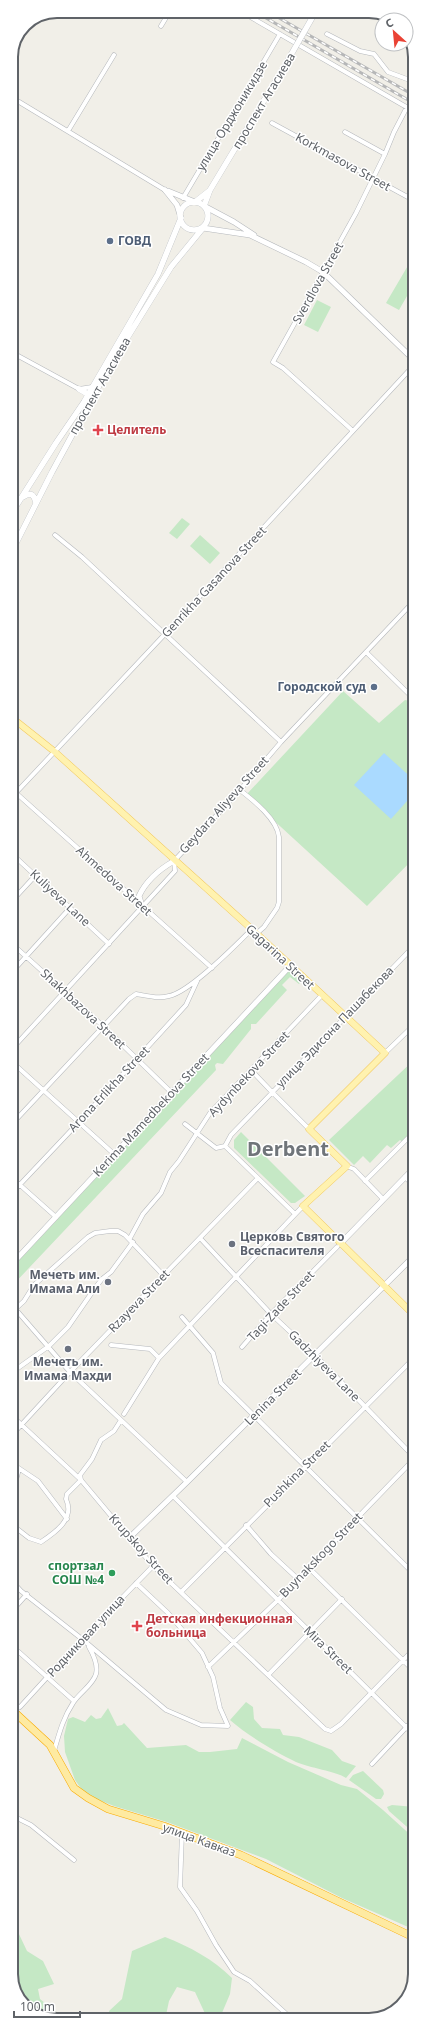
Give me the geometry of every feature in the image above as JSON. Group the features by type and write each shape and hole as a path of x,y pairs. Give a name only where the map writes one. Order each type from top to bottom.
{"highway":[{"name":"улица Кавказ","path":"18,1715 41,1736 54,1752 74,1788 88,1798 108,1809 182,1833 256,1862 408,1935"}],"main road":[{"name":"проспект Агасиева","path":"204,206 210,190 312,18"},
{"name":"проспект Агасиева","path":"195,202 210,190"},
{"path":"190,202 195,202 204,206 207,212 207,219 203,228 198,230 189,230 182,223 181,218 183,207 190,202"},
{"name":"проспект Агасиева","path":"18,504 84,402 91,396 92,387 158,274 181,218"},
{"name":"проспект Агасиева","path":"18,539 91,396 180,254 203,228"},
{"path":"79,389 91,396"},
{"path":"21,499 28,494 32,494 35,496 36,504"},
{"name":"Gagarina Street","path":"18,723 55,752 254,931 322,996"},
{"name":"Gagarina Street","path":"254,931 322,996 385,1053"},
{"name":"Gagarina Street","path":"309,1128 384,1053 346,1017"},
{"path":"385,1053 309,1128 346,1166 303,1206 338,1246 408,1309"}],"street":[{"path":"161,26 166,18"},
{"path":"252,18 407,107"},
{"name":"улица Орджоникидзе","path":"183,198 280,34"},
{"path":"327,34 360,50 374,54 388,72 408,79"},
{"path":"68,131 114,55"},
{"path":"18,101 165,190 195,202"},
{"name":"Sverdlova Street","path":"353,431 283,368 273,362 356,213 407,107"},
{"name":"Korkmasova Street","path":"272,123 408,197"},
{"path":"345,132 385,154"},
{"path":"165,190 177,205 181,218"},
{"path":"204,206 234,222 265,242"},
{"path":"203,228 250,235 306,262 323,272 408,354"},
{"path":"18,356 79,389 92,387"},
{"name":"Genrikha Gasanova Street","path":"18,791 408,372"},
{"path":"79,389 84,402"},
{"path":"55,535 82,557 280,742"},
{"name":"Geydara Aliyeva Street","path":"18,1042 175,871 175,861 240,790 280,742 408,607"},
{"path":"366,652 408,693"},
{"path":"18,1118 128,999 136,994 158,998 172,996 212,968 254,931 264,927 277,908 279,902 278,828 271,819 240,790"},
{"name":"Ahmedova Street","path":"18,795 212,968"},
{"name":"Kuliyeva Lane","path":"18,860 109,944"},
{"path":"142,906 138,896 142,890 162,868 175,861"},
{"path":"18,894 35,876"},
{"path":"18,965 70,908"},
{"name":"Shakhbazova Street","path":"18,949 103,1026 172,1093"},
{"name":"улица Эдисона Пашабекова","path":"225,1146 231,1135 408,953"},
{"name":"Kerima Mamedbekova Street","path":"18,1258 290,966"},
{"name":"Arona Erlikha Street","path":"20,1184 80,1122 186,1005 198,979"},
{"name":"Aydynbekova Street","path":"18,1368 48,1346 68,1327 102,1279 111,1272 131,1240 144,1214 161,1193 174,1166 198,1133 210,1113 252,1071 322,996"},
{"path":"385,1053 408,1031"},
{"path":"18,1067 114,1154"},
{"path":"252,1071 309,1128"},
{"path":"185,1124 216,1148 225,1146 257,1179 294,1213"},
{"path":"364,1181 408,1138"},
{"path":"346,1166 354,1168 364,1181 383,1199"},
{"name":"Tagi-Zade Street","path":"242,1347 271,1314 408,1174"},
{"path":"405,1177 408,1180"},
{"name":"Rzayeva Street","path":"18,1430 70,1372 257,1179"},
{"path":"20,1184 56,1217"},
{"path":"124,1414 159,1358 189,1325 237,1277 294,1213 303,1206"},
{"path":"18,1306 34,1285 95,1233 118,1231 131,1240 164,1276"},
{"name":"Gadzhiyeva Lane","path":"200,1238 271,1314 315,1356 408,1451"},
{"name":"Lenina Street","path":"129,1538 315,1356 408,1262"},
{"path":"18,1311 70,1372 187,1482"},
{"path":"182,1317 212,1352 220,1383 408,1568"},
{"path":"104,1338 109,1344 150,1349 159,1358"},
{"name":"Pushkina Street","path":"181,1592 246,1525 408,1364"},
{"path":"18,1529 29,1538 41,1542 54,1534 67,1519 69,1506 66,1499 67,1494 81,1480 80,1475 92,1459 101,1440 114,1430 121,1420"},
{"name":"Krupskoy Street","path":"18,1421 81,1480 153,1566 325,1729 331,1731 341,1724 371,1692"},
{"name":"Buynakskogo Street","path":"208,1667 277,1601 408,1465"},
{"path":"18,1473 19,1469 38,1481 67,1519"},
{"name":"Mira Street","path":"173,1496 408,1730"},
{"path":"246,1525 271,1554 298,1579"},
{"name":"Родниковая улица","path":"20,1706 153,1566"},
{"path":"309,1568 408,1666"},
{"path":"18,1586 166,1710 201,1725 228,1726 220,1708 213,1677 202,1653 168,1612 136,1583"},
{"path":"18,1604 27,1594"},
{"path":"268,1675 342,1599"},
{"path":"54,1752 64,1718 74,1701 87,1688 96,1674 95,1662 88,1645"},
{"path":"18,1652 46,1678 74,1701"},
{"path":"371,1692 408,1654"},
{"path":"372,1764 408,1725"},
{"path":"18,1818 31,1825 74,1860"},
{"path":"182,1833 180,1887 198,1911 216,1946 234,1972 250,1980 285,2013"}],"green space":[{"path":"408,266 408,294 399,310 386,303"},
{"path":"317,300 331,307 318,332 304,325"},
{"path":"182,518 190,524 177,539 169,533"},
{"path":"200,535 220,553 210,564 190,546"},
{"path":"343,691 379,723 405,700 408,701 408,864 367,906 246,795"},
{"path":"289,971 301,981 299,984 290,977 282,985 287,990 256,1024 251,1024 251,1029 223,1064 217,1063 215,1065 216,1070 18,1280 18,1261"},
{"path":"408,1066 408,1137 403,1142 400,1140 391,1148 387,1145 370,1163 363,1156 354,1165 329,1140"},
{"path":"241,1132 305,1196 295,1203 291,1203 234,1148 234,1140"},
{"path":"246,1702 253,1707 254,1719 262,1728 280,1729 283,1735 299,1737 332,1750 342,1761 356,1766 346,1778 336,1773 296,1762 270,1748 230,1720"},
{"path":"108,1708 117,1726 124,1723 147,1748 186,1745 199,1752 210,1752 237,1749 242,1738 288,1762 341,1785 357,1789 408,1833 408,1927 342,1898 266,1859 167,1822 114,1806 94,1798 82,1790 75,1780 65,1752 64,1736 68,1719 73,1717 85,1722 91,1715 96,1719 101,1718"},
{"path":"363,1771 383,1790 384,1794 381,1799 376,1799 349,1780 353,1775"},
{"path":"392,1805 408,1806 408,1828 389,1811 387,1807"},
{"path":"18,1932 27,1951 43,1961 54,1984 38,1989 40,1999 57,2013 47,2012 29,2002 20,1987 18,1979"},
{"path":"165,1937 201,1954 217,1965 232,1978 230,1994 222,2013 205,2013 195,1992 177,1987 169,2001 166,2013 109,2013 109,2011 122,1999 132,1951"}],"water":[{"path":"384,753 408,775 408,800 391,819 354,785"}],"railway":[{"path":"266,18 408,100"},
{"path":"279,18 408,92"}],"place":[{"name":"ГОВД","path":"110,241"},
{"name":"Целитель","path":"98,430"},
{"name":"Городской суд","path":"374,687"},
{"name":"Церковь Святого Всеспасителя","path":"232,1244"},
{"name":"Мечеть им. Имама Али","path":"108,1282"},
{"name":"Мечеть им. Имама Махди","path":"68,1349"},
{"name":"спортзал СОШ №4","path":"112,1573"},
{"name":"Детская инфекционная больница","path":"137,1626"}],"district":[{"name":"Derbent","path":"288,1149"}]}
